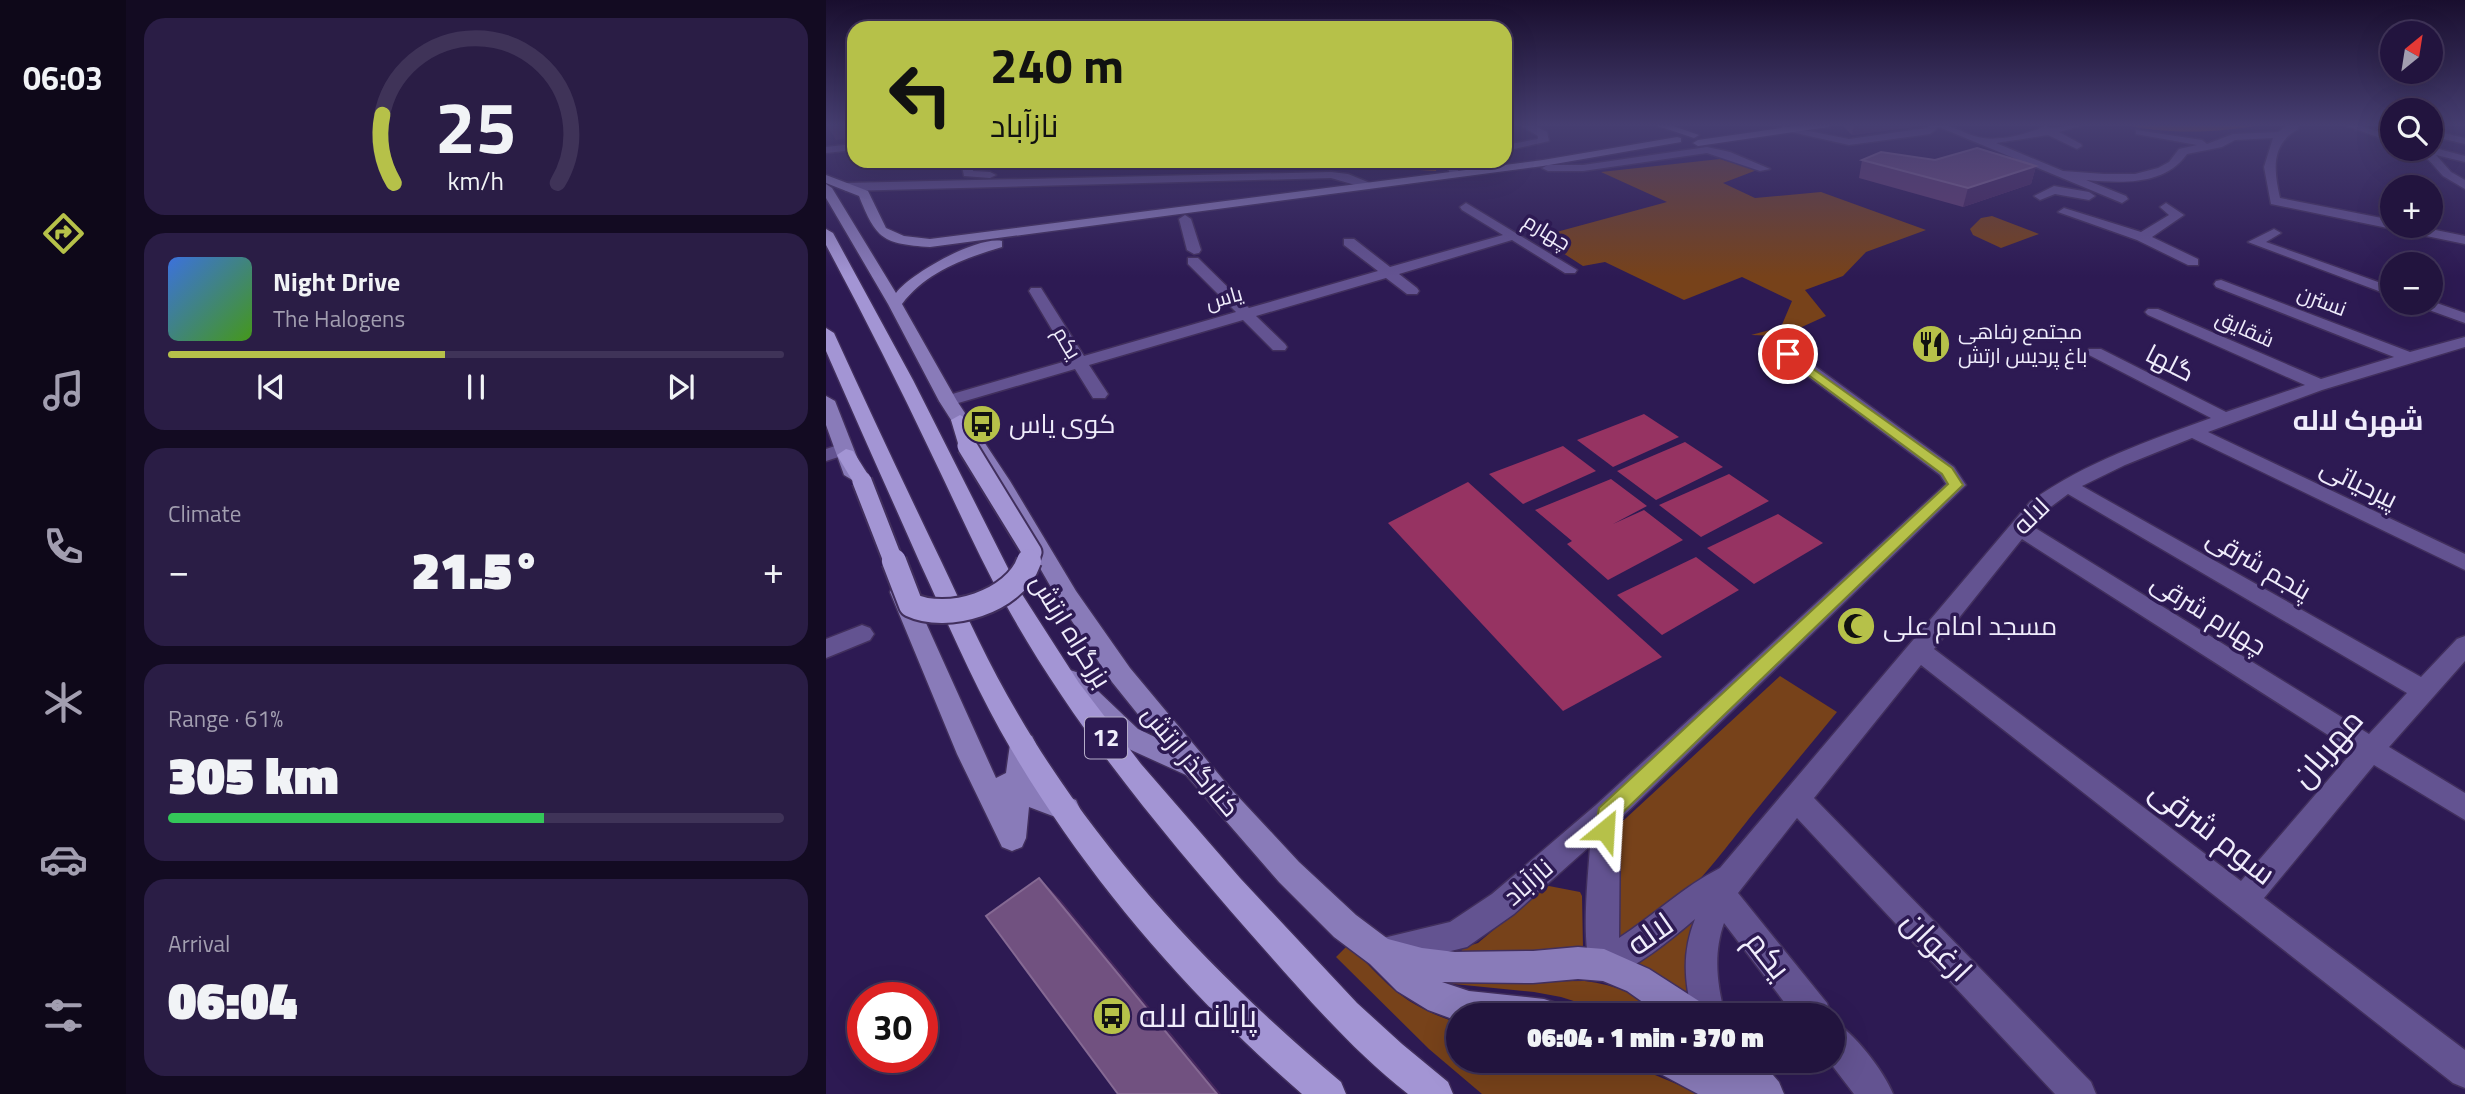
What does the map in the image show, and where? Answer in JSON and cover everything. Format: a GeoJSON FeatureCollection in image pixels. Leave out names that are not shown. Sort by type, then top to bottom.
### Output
{"type":"FeatureCollection","features":[{"type":"Feature","properties":{"kind":"highway","name":"بزرگراه ارتش"},"geometry":{"type":"LineString","coordinates":[[826,233],[870,313],[1016,604],[1131,772],[1185,839],[1322,991],[1414,1077],[1436,1094]]}},
{"type":"Feature","properties":{"kind":"highway"},"geometry":{"type":"LineString","coordinates":[[826,333],[955,619],[1023,744],[1066,808],[1171,944],[1259,1035],[1329,1094]]}},
{"type":"Feature","properties":{"kind":"highway"},"geometry":{"type":"LineString","coordinates":[[839,453],[862,481],[911,605],[919,611],[933,614],[968,608],[1001,593],[1014,583],[1031,562],[1032,552],[967,446],[960,420]]}},
{"type":"Feature","properties":{"kind":"main road"},"geometry":{"type":"LineString","coordinates":[[895,304],[920,279],[969,253],[1008,241],[1418,175]]}},
{"type":"Feature","properties":{"kind":"main road"},"geometry":{"type":"LineString","coordinates":[[826,179],[843,189],[866,196],[879,228],[893,236],[913,241],[940,242],[1185,219],[1484,175]]}},
{"type":"Feature","properties":{"kind":"main road","name":"کنارگذر ارتش"},"geometry":{"type":"LineString","coordinates":[[843,189],[895,304],[948,401],[1092,633],[1149,712],[1289,872],[1345,926],[1380,952],[1422,964],[1455,968],[1533,967],[1578,963],[1604,965],[1638,980],[1672,1003]]}},
{"type":"Feature","properties":{"kind":"main road"},"geometry":{"type":"LineString","coordinates":[[826,401],[839,453],[947,701],[1012,838],[1023,744]]}},
{"type":"Feature","properties":{"kind":"main road"},"geometry":{"type":"LineString","coordinates":[[1059,670],[1129,737],[1195,767]]}},
{"type":"Feature","properties":{"kind":"main road"},"geometry":{"type":"LineString","coordinates":[[981,776],[1066,808]]}},
{"type":"Feature","properties":{"kind":"main road"},"geometry":{"type":"LineString","coordinates":[[1380,952],[1404,977],[1430,994],[1458,1003]]}},
{"type":"Feature","properties":{"kind":"main road"},"geometry":{"type":"LineString","coordinates":[[1693,1073],[1733,1094]]}},
{"type":"Feature","properties":{"kind":"main road"},"geometry":{"type":"LineString","coordinates":[[1747,1073],[1767,1094]]}},
{"type":"Feature","properties":{"kind":"street"},"geometry":{"type":"LineString","coordinates":[[973,175],[999,175]]}},
{"type":"Feature","properties":{"kind":"street"},"geometry":{"type":"LineString","coordinates":[[843,189],[1285,175]]}},
{"type":"Feature","properties":{"kind":"street"},"geometry":{"type":"LineString","coordinates":[[1338,175],[1369,185]]}},
{"type":"Feature","properties":{"kind":"street"},"geometry":{"type":"LineString","coordinates":[[2065,175],[2122,199],[2085,220]]}},
{"type":"Feature","properties":{"kind":"street"},"geometry":{"type":"LineString","coordinates":[[2076,175],[2128,179],[2142,175]]}},
{"type":"Feature","properties":{"kind":"street"},"geometry":{"type":"LineString","coordinates":[[2269,175],[2276,201],[2380,222]]}},
{"type":"Feature","properties":{"kind":"street"},"geometry":{"type":"LineString","coordinates":[[2449,175],[2465,185]]}},
{"type":"Feature","properties":{"kind":"street"},"geometry":{"type":"LineString","coordinates":[[1229,178],[1328,179],[1335,180],[1342,189]]}},
{"type":"Feature","properties":{"kind":"street"},"geometry":{"type":"LineString","coordinates":[[2040,196],[2054,190],[2062,190],[2118,201]]}},
{"type":"Feature","properties":{"kind":"street","name":"چهارم"},"geometry":{"type":"LineString","coordinates":[[1466,207],[1570,271]]}},
{"type":"Feature","properties":{"kind":"street"},"geometry":{"type":"LineString","coordinates":[[2141,237],[2178,215],[2166,207]]}},
{"type":"Feature","properties":{"kind":"street"},"geometry":{"type":"LineString","coordinates":[[2064,212],[2141,237],[2193,262]]}},
{"type":"Feature","properties":{"kind":"street"},"geometry":{"type":"LineString","coordinates":[[1185,219],[1194,256],[1245,314],[1279,347]]}},
{"type":"Feature","properties":{"kind":"street"},"geometry":{"type":"LineString","coordinates":[[2274,233],[2255,242],[2380,288]]}},
{"type":"Feature","properties":{"kind":"street"},"geometry":{"type":"LineString","coordinates":[[2443,233],[2465,234]]}},
{"type":"Feature","properties":{"kind":"street","name":"یاس"},"geometry":{"type":"LineString","coordinates":[[948,401],[1513,236]]}},
{"type":"Feature","properties":{"kind":"street"},"geometry":{"type":"LineString","coordinates":[[2443,236],[2465,240]]}},
{"type":"Feature","properties":{"kind":"street"},"geometry":{"type":"LineString","coordinates":[[1349,242],[1412,291]]}},
{"type":"Feature","properties":{"kind":"street","name":"نسترن"},"geometry":{"type":"LineString","coordinates":[[2221,284],[2408,357]]}},
{"type":"Feature","properties":{"kind":"street","name":"یکم"},"geometry":{"type":"LineString","coordinates":[[1036,291],[1099,394]]}},
{"type":"Feature","properties":{"kind":"street"},"geometry":{"type":"LineString","coordinates":[[2443,310],[2465,318]]}},
{"type":"Feature","properties":{"kind":"street","name":"شقایق"},"geometry":{"type":"LineString","coordinates":[[2153,312],[2320,385]]}},
{"type":"Feature","properties":{"kind":"street","name":"لاله"},"geometry":{"type":"LineString","coordinates":[[1705,1003],[1699,967],[1706,927],[1725,887],[1917,649],[2037,507],[2067,485],[2117,461],[2224,418],[2408,357],[2465,342]]}},
{"type":"Feature","properties":{"kind":"street","name":"گلها"},"geometry":{"type":"LineString","coordinates":[[2095,352],[2224,418]]}},
{"type":"Feature","properties":{"kind":"street","name":"نازآباد"},"geometry":{"type":"LineString","coordinates":[[1380,952],[1436,942],[1471,928],[1606,814],[1955,485],[1947,471],[1788,354]]}},
{"type":"Feature","properties":{"kind":"street","name":"پیرحیاتی"},"geometry":{"type":"LineString","coordinates":[[2192,431],[2465,563]]}},
{"type":"Feature","properties":{"kind":"street","name":"پنجم شرقی"},"geometry":{"type":"LineString","coordinates":[[2067,485],[2424,691]]}},
{"type":"Feature","properties":{"kind":"street","name":"چهارم شرقی"},"geometry":{"type":"LineString","coordinates":[[2018,527],[2465,808]]}},
{"type":"Feature","properties":{"kind":"street"},"geometry":{"type":"LineString","coordinates":[[826,649],[862,634]]}},
{"type":"Feature","properties":{"kind":"street","name":"مهربان"},"geometry":{"type":"LineString","coordinates":[[2244,900],[2371,749],[2465,645]]}},
{"type":"Feature","properties":{"kind":"street","name":"سوم شرقی"},"geometry":{"type":"LineString","coordinates":[[1917,649],[2465,1071]]}},
{"type":"Feature","properties":{"kind":"street","name":"ارغوان"},"geometry":{"type":"LineString","coordinates":[[1796,798],[2079,1094]]}},
{"type":"Feature","properties":{"kind":"street"},"geometry":{"type":"LineString","coordinates":[[1604,965],[1602,902],[1606,814]]}},
{"type":"Feature","properties":{"kind":"street","name":"لاله"},"geometry":{"type":"LineString","coordinates":[[1604,965],[1660,929],[1701,895],[1725,887]]}},
{"type":"Feature","properties":{"kind":"street","name":"یکم"},"geometry":{"type":"LineString","coordinates":[[1725,887],[1807,1003]]}},
{"type":"Feature","properties":{"kind":"street"},"geometry":{"type":"LineString","coordinates":[[1845,1055],[1876,1094]]}},
{"type":"Feature","properties":{"kind":"shaded area"},"geometry":{"type":"Polygon","coordinates":[[[1608,175],[1744,175],[1723,183],[1755,198],[1821,192],[1926,230],[1866,252],[1843,276],[1805,290],[1826,316],[1782,336],[1751,335],[1781,327],[1792,301],[1742,277],[1684,300],[1605,262],[1583,266],[1538,237],[1667,202],[1608,175]]]}},
{"type":"Feature","properties":{"kind":"shaded area"},"geometry":{"type":"Polygon","coordinates":[[[1992,216],[2039,234],[2001,248],[1973,235],[1970,229],[1981,218],[1992,216]]]}},
{"type":"Feature","properties":{"kind":"shaded area"},"geometry":{"type":"Polygon","coordinates":[[[1644,414],[1679,437],[1613,467],[1577,440],[1644,414]]]}},
{"type":"Feature","properties":{"kind":"shaded area"},"geometry":{"type":"Polygon","coordinates":[[[1685,442],[1723,467],[1656,500],[1617,471],[1685,442]]]}},
{"type":"Feature","properties":{"kind":"shaded area"},"geometry":{"type":"Polygon","coordinates":[[[1563,446],[1596,471],[1523,504],[1489,474],[1563,446]]]}},
{"type":"Feature","properties":{"kind":"shaded area"},"geometry":{"type":"Polygon","coordinates":[[[1729,474],[1769,501],[1701,537],[1659,505],[1729,474]]]}},
{"type":"Feature","properties":{"kind":"shaded area"},"geometry":{"type":"Polygon","coordinates":[[[1611,479],[1647,506],[1613,524],[1644,510],[1683,540],[1608,580],[1567,544],[1572,541],[1535,510],[1611,479]]]}},
{"type":"Feature","properties":{"kind":"shaded area"},"geometry":{"type":"Polygon","coordinates":[[[1468,482],[1662,657],[1563,711],[1388,523],[1468,482]]]}},
{"type":"Feature","properties":{"kind":"shaded area"},"geometry":{"type":"Polygon","coordinates":[[[1778,514],[1823,543],[1754,584],[1707,548],[1778,514]]]}},
{"type":"Feature","properties":{"kind":"shaded area"},"geometry":{"type":"Polygon","coordinates":[[[1696,557],[1739,590],[1662,635],[1617,595],[1696,557]]]}},
{"type":"Feature","properties":{"kind":"shaded area"},"geometry":{"type":"Polygon","coordinates":[[[1780,676],[1837,712],[1691,889],[1654,922],[1635,933],[1616,939],[1611,832],[1780,676]]]}},
{"type":"Feature","properties":{"kind":"shaded area"},"geometry":{"type":"Polygon","coordinates":[[[1549,886],[1580,892],[1583,948],[1461,956],[1462,948],[1478,943],[1543,888],[1549,886]]]}},
{"type":"Feature","properties":{"kind":"shaded area"},"geometry":{"type":"Polygon","coordinates":[[[1712,898],[1694,1001],[1626,961],[1712,898]]]}},
{"type":"Feature","properties":{"kind":"shaded area"},"geometry":{"type":"Polygon","coordinates":[[[1349,944],[1397,992],[1423,1009],[1446,1019],[1446,1063],[1429,1049],[1336,957],[1349,944]]]}},
{"type":"Feature","properties":{"kind":"shaded area"},"geometry":{"type":"Polygon","coordinates":[[[1585,981],[1629,992],[1651,1003],[1580,1003],[1534,992],[1434,982],[1585,981]]]}},
{"type":"Feature","properties":{"kind":"shaded area"},"geometry":{"type":"Polygon","coordinates":[[[1457,1073],[1650,1073],[1701,1094],[1482,1094],[1457,1073]]]}},
{"type":"Feature","properties":{"kind":"building"},"geometry":{"type":"Polygon","coordinates":[[[1919,175],[2008,175],[1968,188],[1919,175]]]}},
{"type":"Feature","properties":{"kind":"building","name":"پایانه لاله"},"geometry":{"type":"Polygon","coordinates":[[[1039,878],[1217,1094],[1118,1094],[986,916],[1039,878]]]}},
{"type":"Feature","properties":{"kind":"place","name":"مجتمع رفاهی باغ پردیس ارتش"},"geometry":{"type":"Point","coordinates":[1931,344]}},
{"type":"Feature","properties":{"kind":"place","name":"کوی یاس"},"geometry":{"type":"Point","coordinates":[982,424]}},
{"type":"Feature","properties":{"kind":"place","name":"مسجد امام علی"},"geometry":{"type":"Point","coordinates":[1856,626]}},
{"type":"Feature","properties":{"kind":"place","name":"پایانه لاله"},"geometry":{"type":"Point","coordinates":[1112,1016]}},
{"type":"Feature","properties":{"kind":"district","name":"شهرک لاله"},"geometry":{"type":"Point","coordinates":[2358,420]}},
{"type":"Feature","properties":{"kind":"route"},"geometry":{"type":"LineString","coordinates":[[1605,830],[1606,814],[1955,485],[1947,471],[1788,354]]}}]}
